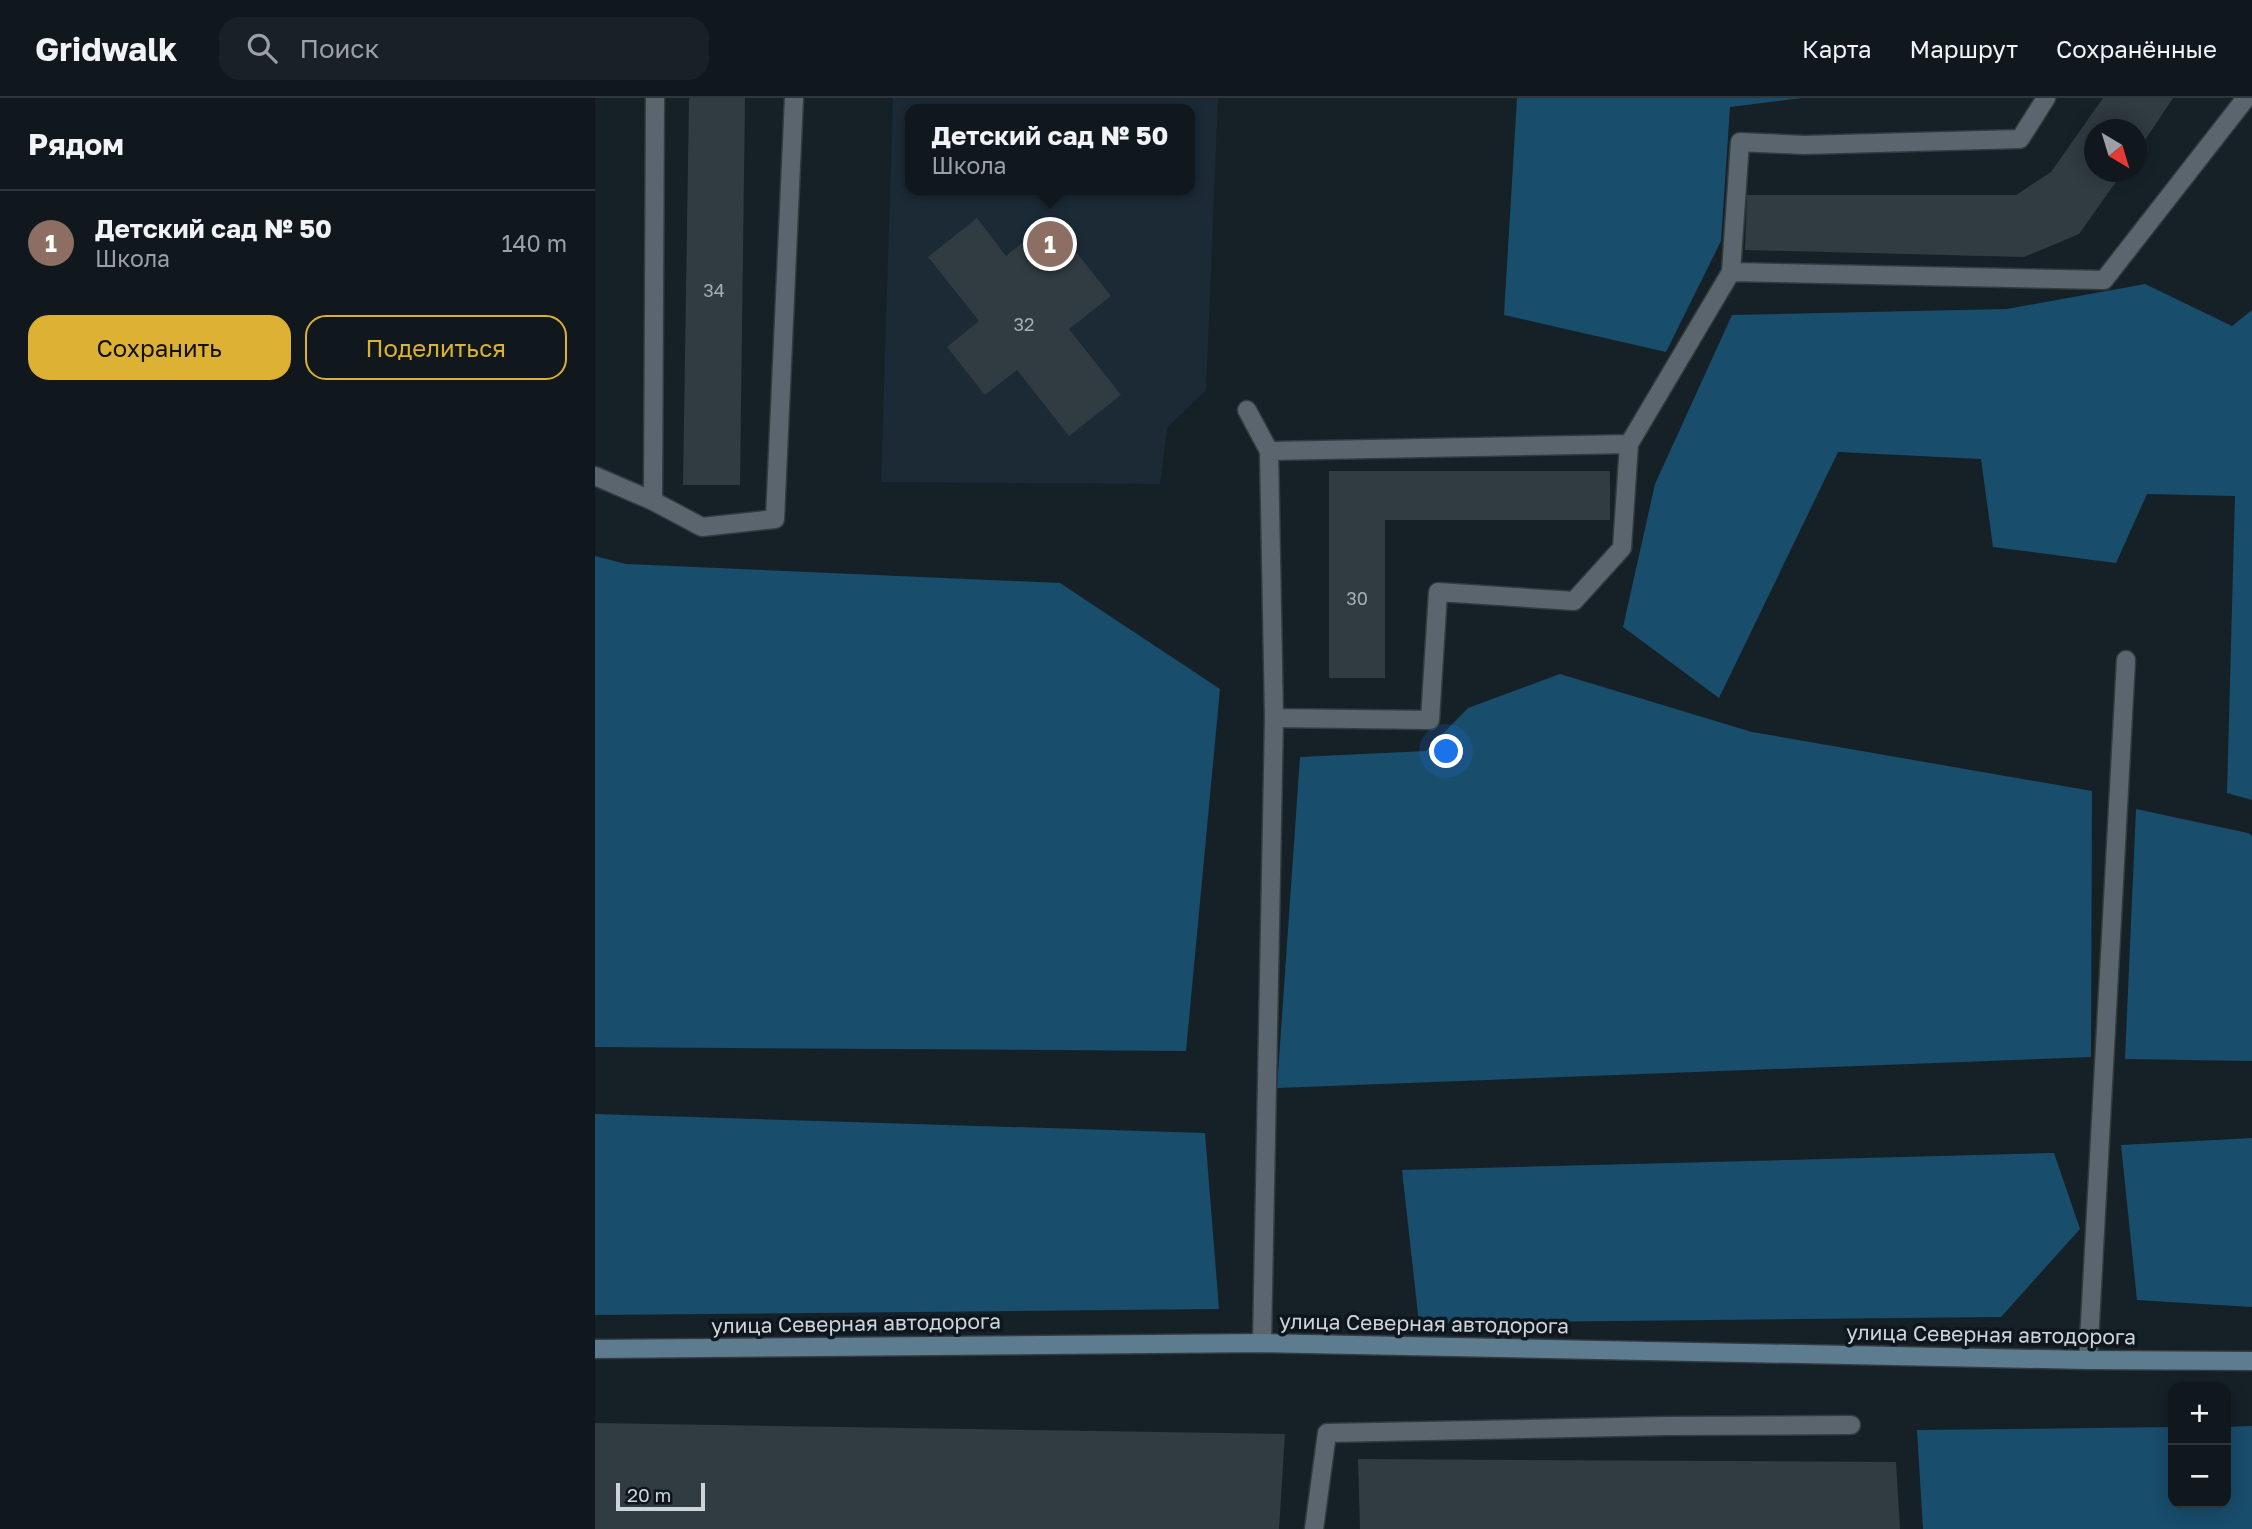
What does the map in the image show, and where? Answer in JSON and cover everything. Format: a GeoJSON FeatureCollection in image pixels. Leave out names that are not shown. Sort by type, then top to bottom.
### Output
{"type":"FeatureCollection","features":[{"type":"Feature","properties":{"kind":"main road","name":"улица Северная автодорога"},"geometry":{"type":"LineString","coordinates":[[595,1349],[1262,1343],[2252,1361]]}},
{"type":"Feature","properties":{"kind":"street"},"geometry":{"type":"LineString","coordinates":[[653,501],[655,98]]}},
{"type":"Feature","properties":{"kind":"street"},"geometry":{"type":"LineString","coordinates":[[595,476],[653,501],[702,527],[775,519],[794,98]]}},
{"type":"Feature","properties":{"kind":"street"},"geometry":{"type":"LineString","coordinates":[[1273,718],[1430,720],[1438,592],[1574,600],[1622,548],[1629,444],[1731,272],[1739,142],[1804,145],[2020,139],[2046,98]]}},
{"type":"Feature","properties":{"kind":"street"},"geometry":{"type":"LineString","coordinates":[[1731,272],[2104,280],[2246,98]]}},
{"type":"Feature","properties":{"kind":"street"},"geometry":{"type":"LineString","coordinates":[[1247,410],[1269,451],[1273,718],[1262,1343]]}},
{"type":"Feature","properties":{"kind":"street"},"geometry":{"type":"LineString","coordinates":[[1269,451],[1629,444]]}},
{"type":"Feature","properties":{"kind":"street"},"geometry":{"type":"LineString","coordinates":[[595,490],[653,501]]}},
{"type":"Feature","properties":{"kind":"street"},"geometry":{"type":"LineString","coordinates":[[2088,1360],[2126,660]]}},
{"type":"Feature","properties":{"kind":"street"},"geometry":{"type":"LineString","coordinates":[[1314,1529],[1327,1433],[1851,1425]]}},
{"type":"Feature","properties":{"kind":"shaded area"},"geometry":{"type":"Polygon","coordinates":[[[893,98],[1218,98],[1206,390],[1167,428],[1160,484],[881,482],[893,98]]]}},
{"type":"Feature","properties":{"kind":"shaded area"},"geometry":{"type":"Polygon","coordinates":[[[1517,98],[1802,98],[1730,107],[1721,241],[1666,352],[1504,315],[1517,98]]]}},
{"type":"Feature","properties":{"kind":"shaded area"},"geometry":{"type":"Polygon","coordinates":[[[2145,284],[2232,326],[2252,310],[2252,800],[2227,793],[2235,496],[2147,494],[2116,563],[1993,547],[1981,459],[1838,452],[1719,698],[1623,627],[1655,484],[1732,315],[2007,309],[2145,284]]]}},
{"type":"Feature","properties":{"kind":"shaded area"},"geometry":{"type":"Polygon","coordinates":[[[595,556],[626,564],[1060,583],[1220,689],[1186,1051],[595,1047],[595,556]]]}},
{"type":"Feature","properties":{"kind":"shaded area"},"geometry":{"type":"Polygon","coordinates":[[[1560,674],[1752,732],[2092,791],[2091,1057],[1277,1088],[1300,757],[1426,751],[1468,708],[1560,674]]]}},
{"type":"Feature","properties":{"kind":"shaded area"},"geometry":{"type":"Polygon","coordinates":[[[2136,809],[2252,836],[2252,1061],[2125,1059],[2136,809]]]}},
{"type":"Feature","properties":{"kind":"shaded area"},"geometry":{"type":"Polygon","coordinates":[[[595,1114],[1205,1133],[1219,1309],[595,1315],[595,1114]]]}},
{"type":"Feature","properties":{"kind":"shaded area"},"geometry":{"type":"Polygon","coordinates":[[[2252,1138],[2252,1307],[2137,1300],[2121,1145],[2252,1138]]]}},
{"type":"Feature","properties":{"kind":"shaded area"},"geometry":{"type":"Polygon","coordinates":[[[2054,1153],[2080,1229],[2001,1317],[1419,1323],[1402,1170],[2054,1153]]]}},
{"type":"Feature","properties":{"kind":"shaded area"},"geometry":{"type":"Polygon","coordinates":[[[2252,1426],[2252,1529],[1923,1529],[1917,1430],[2168,1427],[2168,1508],[2231,1508],[2231,1427],[2252,1426]]]}},
{"type":"Feature","properties":{"kind":"building"},"geometry":{"type":"Polygon","coordinates":[[[689,98],[745,98],[740,485],[683,485],[689,98]]]}},
{"type":"Feature","properties":{"kind":"building"},"geometry":{"type":"Polygon","coordinates":[[[2103,98],[2173,98],[2147,137],[2147,119],[2088,119],[2103,98]]]}},
{"type":"Feature","properties":{"kind":"building"},"geometry":{"type":"Polygon","coordinates":[[[2084,125],[2084,182],[2116,182],[2079,234],[2024,257],[1745,250],[1747,195],[2016,195],[2051,172],[2084,125]]]}},
{"type":"Feature","properties":{"kind":"building"},"geometry":{"type":"Polygon","coordinates":[[[977,218],[1006,256],[1022,243],[1044,271],[1073,248],[1111,296],[1069,329],[1121,395],[1069,436],[1017,370],[985,395],[947,347],[979,321],[928,257],[977,218]]]}},
{"type":"Feature","properties":{"kind":"building"},"geometry":{"type":"Polygon","coordinates":[[[1329,471],[1610,471],[1610,520],[1385,520],[1385,678],[1329,678],[1329,471]]]}},
{"type":"Feature","properties":{"kind":"building"},"geometry":{"type":"Polygon","coordinates":[[[595,1423],[1285,1434],[1279,1529],[595,1529],[595,1423]]]}},
{"type":"Feature","properties":{"kind":"building"},"geometry":{"type":"Polygon","coordinates":[[[1358,1459],[1896,1462],[1900,1529],[1360,1529],[1358,1459]]]}},
{"type":"Feature","properties":{"kind":"place","name":"Детский сад № 50"},"geometry":{"type":"Point","coordinates":[1050,244]}}]}
